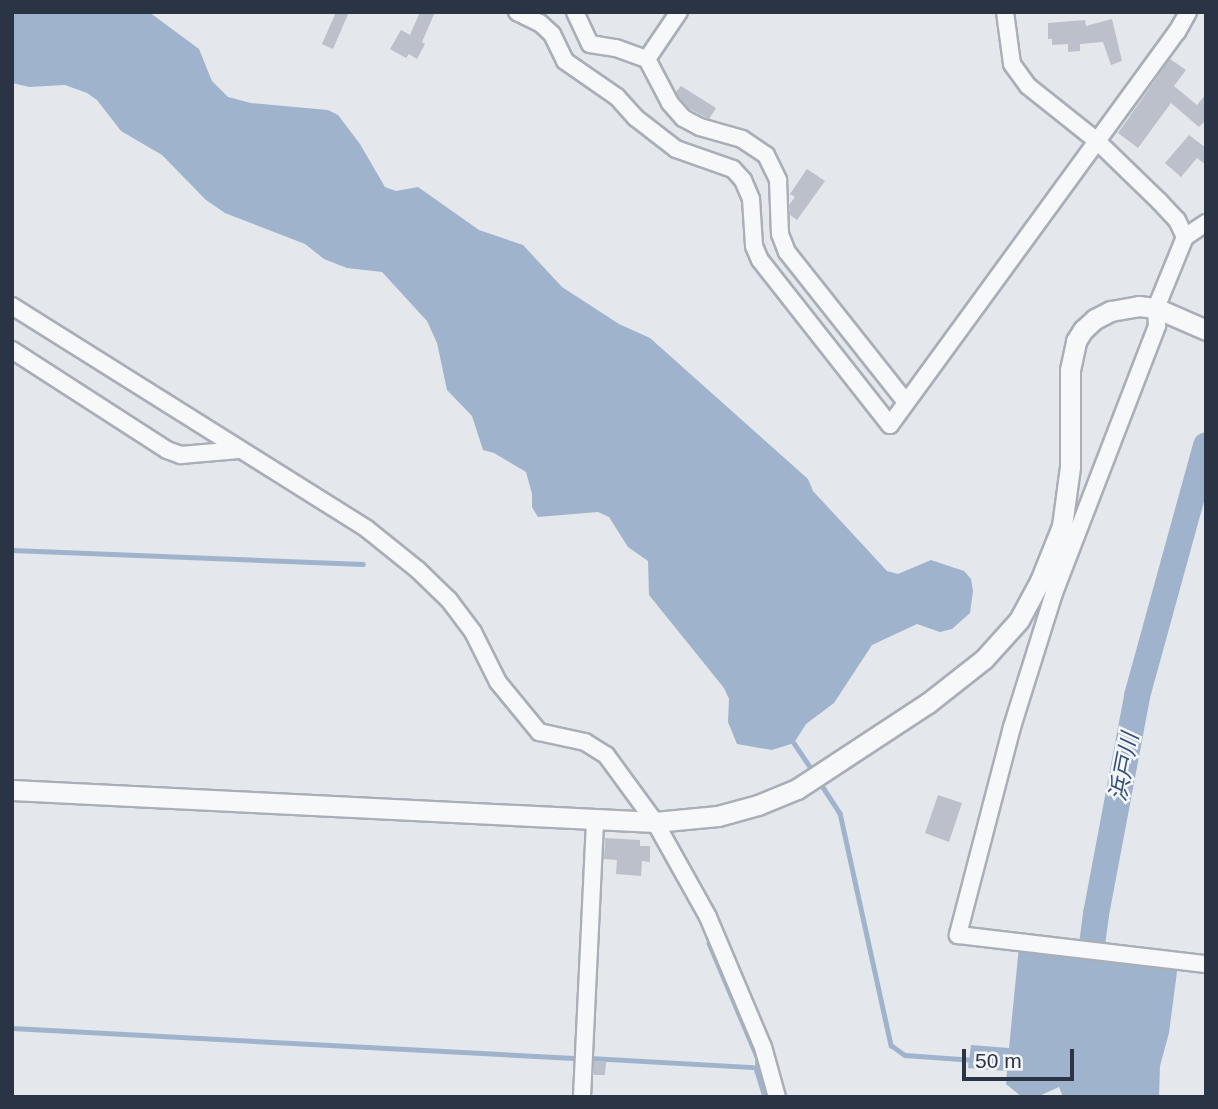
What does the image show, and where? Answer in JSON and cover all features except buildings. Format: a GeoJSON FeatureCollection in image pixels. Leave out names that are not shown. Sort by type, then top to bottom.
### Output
{"type":"FeatureCollection","features":[{"type":"Feature","properties":{"kind":"street"},"geometry":{"type":"LineString","coordinates":[[517,12],[540,23],[552,34],[565,61],[621,101],[636,118],[676,149],[733,169],[743,180],[751,199],[754,246],[760,260],[890,425],[1177,32],[1188,12]]}},
{"type":"Feature","properties":{"kind":"street"},"geometry":{"type":"LineString","coordinates":[[575,12],[590,44],[616,48],[647,59],[670,103],[683,118],[700,127],[742,139],[766,155],[778,180],[780,234],[787,252],[906,402]]}},
{"type":"Feature","properties":{"kind":"street"},"geometry":{"type":"LineString","coordinates":[[647,59],[680,12]]}},
{"type":"Feature","properties":{"kind":"street"},"geometry":{"type":"LineString","coordinates":[[1005,12],[1012,64],[1028,86],[1096,140],[1168,210],[1195,230],[1156,308],[1157,326],[1054,593],[1012,727],[958,934],[1206,964]]}},
{"type":"Feature","properties":{"kind":"street"},"geometry":{"type":"LineString","coordinates":[[12,306],[367,529],[418,569],[449,600],[473,632],[498,682],[518,710],[540,732],[585,741],[606,755],[655,822],[726,955],[763,1047],[776,1097]]}},
{"type":"Feature","properties":{"kind":"street"},"geometry":{"type":"LineString","coordinates":[[12,790],[655,822],[737,812],[797,789],[959,680],[996,648],[1019,620],[1047,565],[1065,512],[1070,467],[1070,370],[1076,341],[1095,319],[1125,307],[1156,308],[1206,330]]}},
{"type":"Feature","properties":{"kind":"street"},"geometry":{"type":"LineString","coordinates":[[12,350],[167,450],[181,455],[239,450]]}},
{"type":"Feature","properties":{"kind":"street"},"geometry":{"type":"LineString","coordinates":[[582,1097],[595,820]]}},
{"type":"Feature","properties":{"kind":"water"},"geometry":{"type":"Polygon","coordinates":[[[12,12],[149,12],[199,49],[212,81],[228,97],[251,103],[328,110],[338,115],[360,144],[385,187],[396,191],[418,187],[479,230],[523,245],[562,287],[619,324],[650,338],[808,479],[813,491],[887,571],[898,574],[931,560],[964,571],[971,579],[973,591],[970,613],[952,629],[940,632],[917,624],[872,645],[834,703],[806,724],[794,743],[772,750],[737,744],[728,722],[729,699],[724,688],[649,595],[648,561],[628,547],[609,517],[598,512],[538,517],[532,507],[532,494],[526,472],[494,453],[483,450],[472,416],[447,390],[437,343],[427,321],[382,272],[347,268],[324,259],[305,244],[225,213],[206,200],[162,155],[121,131],[97,100],[87,93],[65,85],[29,87],[12,83],[12,12]]]}},
{"type":"Feature","properties":{"kind":"water"},"geometry":{"type":"Polygon","coordinates":[[[1019,946],[1178,964],[1169,1033],[1160,1066],[1159,1097],[1063,1097],[1059,1087],[1037,1097],[1022,1097],[1006,1084],[1007,1071],[968,1068],[971,1045],[1009,1048],[1019,946]]]}},
{"type":"Feature","properties":{"kind":"waterway","name":"浜戸川"},"geometry":{"type":"LineString","coordinates":[[1088,976],[1096,914],[1137,696],[1206,445]]}},
{"type":"Feature","properties":{"kind":"waterway"},"geometry":{"type":"LineString","coordinates":[[12,550],[363,564]]}},
{"type":"Feature","properties":{"kind":"waterway"},"geometry":{"type":"LineString","coordinates":[[794,743],[813,771]]}},
{"type":"Feature","properties":{"kind":"waterway"},"geometry":{"type":"LineString","coordinates":[[819,781],[840,813],[891,1045],[905,1055],[974,1060]]}},
{"type":"Feature","properties":{"kind":"waterway"},"geometry":{"type":"LineString","coordinates":[[709,943],[758,1059],[757,1071],[765,1097]]}},
{"type":"Feature","properties":{"kind":"waterway"},"geometry":{"type":"LineString","coordinates":[[12,1028],[573,1058]]}},
{"type":"Feature","properties":{"kind":"waterway"},"geometry":{"type":"LineString","coordinates":[[590,1058],[753,1067]]}}]}
